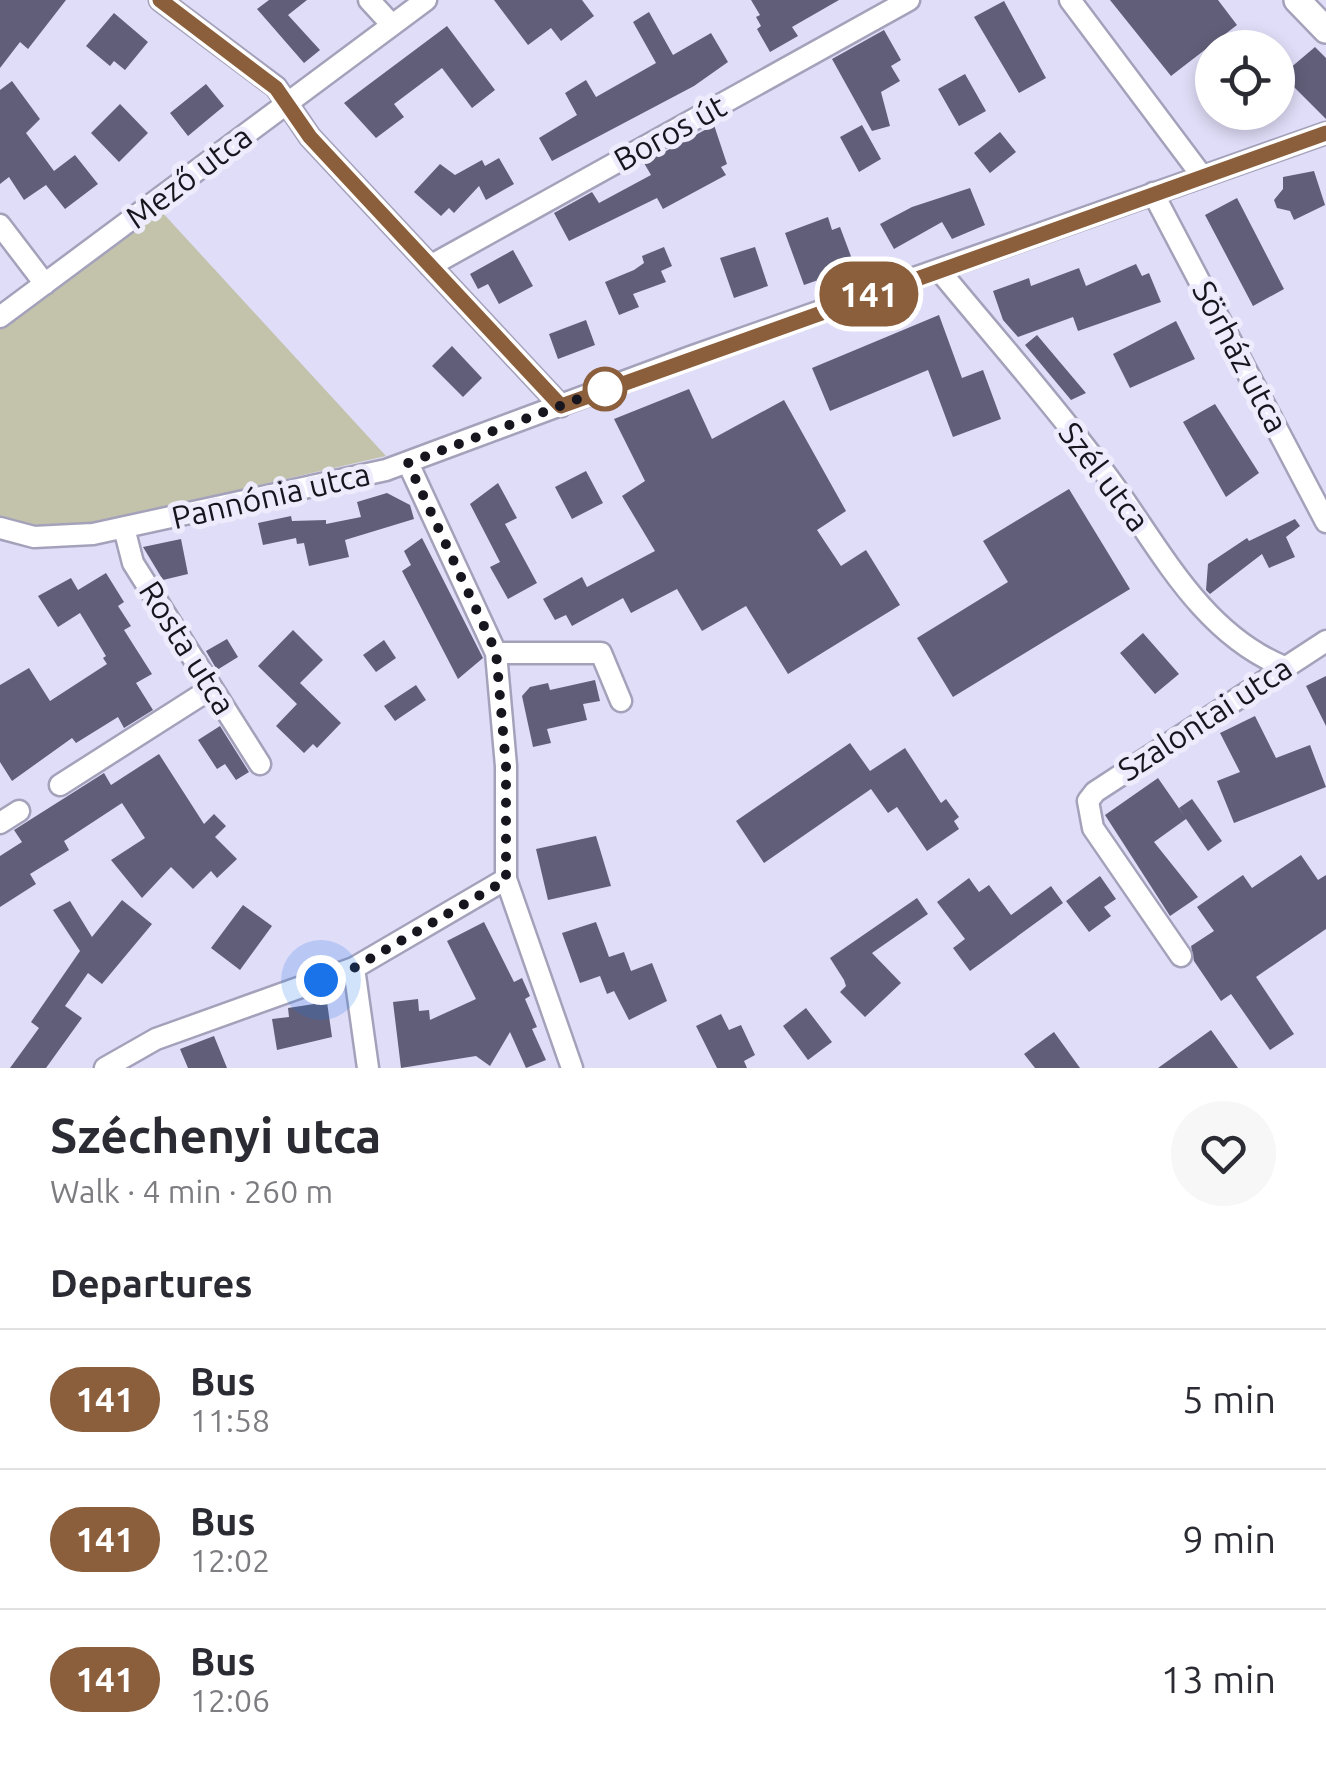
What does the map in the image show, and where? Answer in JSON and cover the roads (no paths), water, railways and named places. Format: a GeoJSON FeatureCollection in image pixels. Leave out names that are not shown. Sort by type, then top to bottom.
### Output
{"type":"FeatureCollection","features":[{"type":"Feature","properties":{"kind":"street"},"geometry":{"type":"LineString","coordinates":[[160,0],[264,77],[310,137],[561,406]]}},
{"type":"Feature","properties":{"kind":"street"},"geometry":{"type":"LineString","coordinates":[[369,0],[392,25]]}},
{"type":"Feature","properties":{"kind":"street","name":"Mező utca"},"geometry":{"type":"LineString","coordinates":[[0,317],[426,0]]}},
{"type":"Feature","properties":{"kind":"street","name":"Boros út"},"geometry":{"type":"LineString","coordinates":[[430,266],[910,0]]}},
{"type":"Feature","properties":{"kind":"street"},"geometry":{"type":"LineString","coordinates":[[1070,0],[1202,176]]}},
{"type":"Feature","properties":{"kind":"street"},"geometry":{"type":"LineString","coordinates":[[1297,0],[1326,30]]}},
{"type":"Feature","properties":{"kind":"street","name":"Pannónia utca"},"geometry":{"type":"LineString","coordinates":[[0,528],[34,538],[60,538],[124,528],[408,463],[1326,133]]}},
{"type":"Feature","properties":{"kind":"street","name":"Sörház utca"},"geometry":{"type":"LineString","coordinates":[[1153,193],[1326,522]]}},
{"type":"Feature","properties":{"kind":"street"},"geometry":{"type":"LineString","coordinates":[[0,225],[45,284]]}},
{"type":"Feature","properties":{"kind":"street","name":"Szél utca"},"geometry":{"type":"LineString","coordinates":[[940,270],[1104,471],[1186,593],[1247,648],[1282,666]]}},
{"type":"Feature","properties":{"kind":"street"},"geometry":{"type":"LineString","coordinates":[[408,463],[496,652],[506,766],[506,880],[572,1068]]}},
{"type":"Feature","properties":{"kind":"street","name":"Rosta utca"},"geometry":{"type":"LineString","coordinates":[[124,528],[133,563],[260,764]]}},
{"type":"Feature","properties":{"kind":"street","name":"Szalontai utca"},"geometry":{"type":"LineString","coordinates":[[1181,956],[1093,828],[1088,801],[1095,792],[1282,666],[1326,641]]}},
{"type":"Feature","properties":{"kind":"street"},"geometry":{"type":"LineString","coordinates":[[496,652],[601,653],[621,701]]}},
{"type":"Feature","properties":{"kind":"street"},"geometry":{"type":"LineString","coordinates":[[60,785],[212,688]]}},
{"type":"Feature","properties":{"kind":"street"},"geometry":{"type":"LineString","coordinates":[[0,823],[19,811]]}},
{"type":"Feature","properties":{"kind":"street"},"geometry":{"type":"LineString","coordinates":[[106,1068],[156,1040],[354,968],[506,880]]}},
{"type":"Feature","properties":{"kind":"street"},"geometry":{"type":"LineString","coordinates":[[354,968],[368,1068]]}}]}
